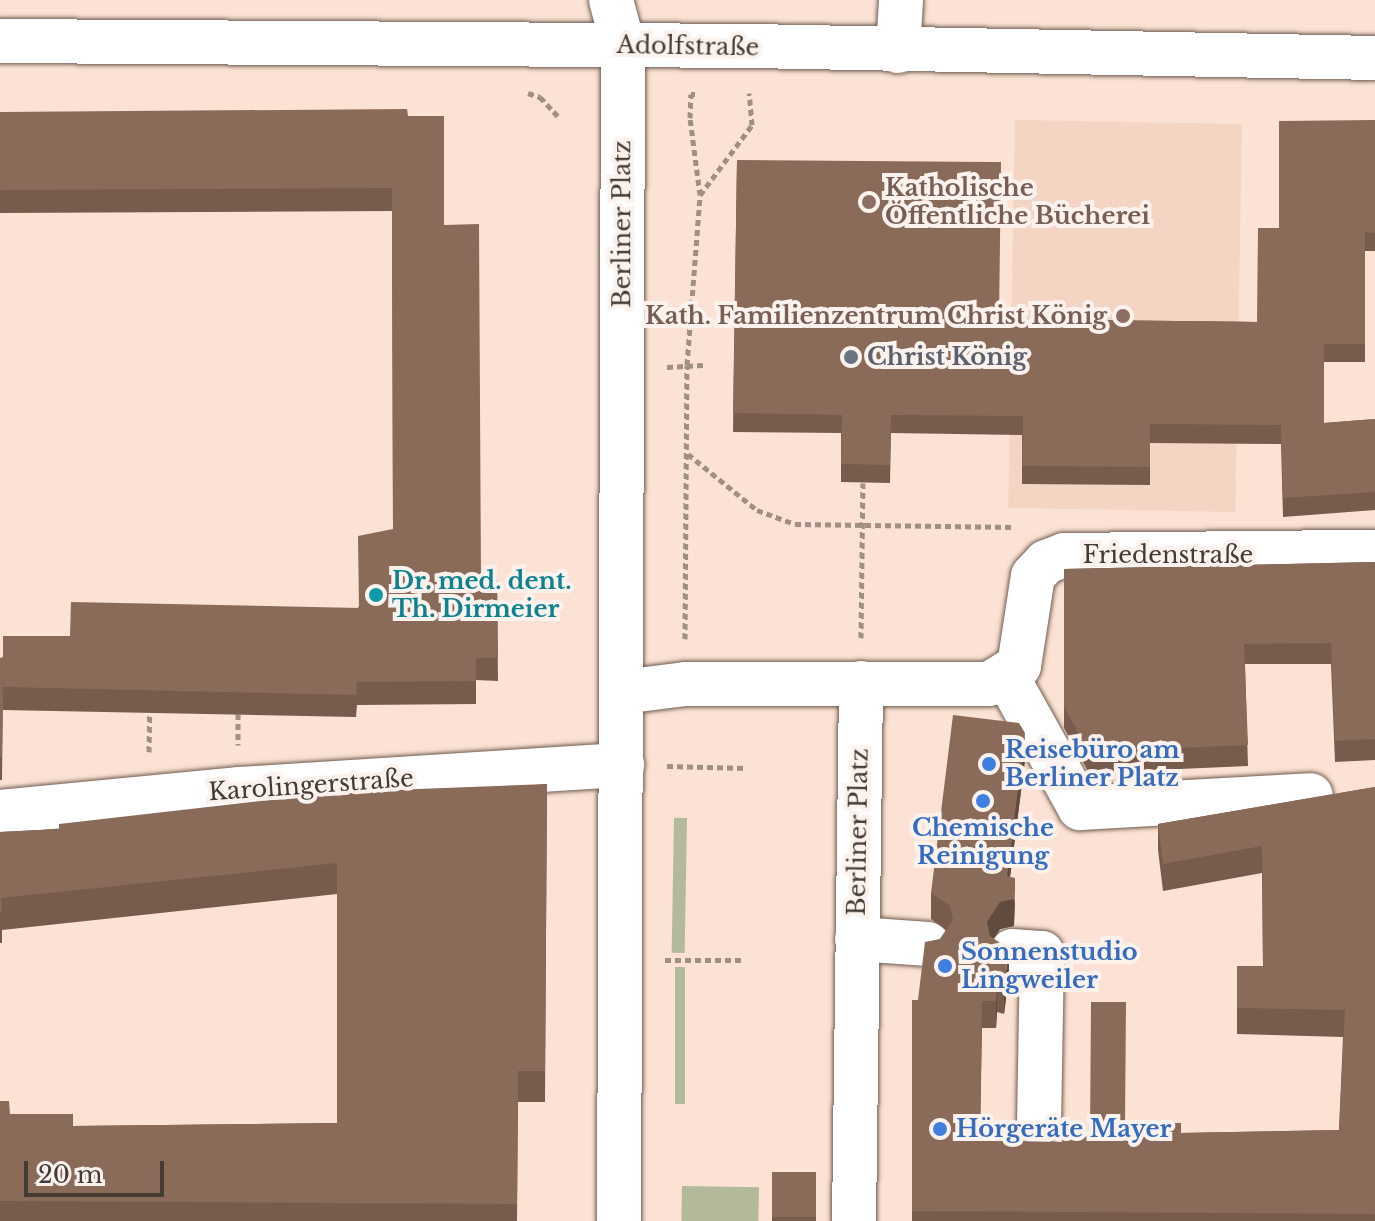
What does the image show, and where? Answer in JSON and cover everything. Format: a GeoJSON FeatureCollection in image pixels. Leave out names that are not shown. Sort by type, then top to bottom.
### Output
{"type":"FeatureCollection","features":[{"type":"Feature","properties":{"kind":"street"},"geometry":{"type":"LineString","coordinates":[[611,0],[623,45]]}},
{"type":"Feature","properties":{"kind":"street"},"geometry":{"type":"LineString","coordinates":[[623,45],[643,0]]}},
{"type":"Feature","properties":{"kind":"street"},"geometry":{"type":"LineString","coordinates":[[898,51],[901,0]]}},
{"type":"Feature","properties":{"kind":"street","name":"Adolfstraße"},"geometry":{"type":"LineString","coordinates":[[0,41],[623,45],[1375,58]]}},
{"type":"Feature","properties":{"kind":"street","name":"Berliner Platz"},"geometry":{"type":"LineString","coordinates":[[619,1221],[623,45]]}},
{"type":"Feature","properties":{"kind":"street","name":"Friedenstraße"},"geometry":{"type":"LineString","coordinates":[[1046,562],[1064,555],[1375,552]]}},
{"type":"Feature","properties":{"kind":"street"},"geometry":{"type":"LineString","coordinates":[[622,692],[685,684],[989,684],[1007,677],[1019,666],[1026,594],[1033,576],[1046,562]]}},
{"type":"Feature","properties":{"kind":"street"},"geometry":{"type":"LineString","coordinates":[[1007,677],[1080,808],[1311,795]]}},
{"type":"Feature","properties":{"kind":"street","name":"Berliner Platz"},"geometry":{"type":"LineString","coordinates":[[854,1221],[861,683]]}},
{"type":"Feature","properties":{"kind":"street","name":"Karolingerstraße"},"geometry":{"type":"LineString","coordinates":[[0,812],[239,789],[622,765]]}},
{"type":"Feature","properties":{"kind":"street"},"geometry":{"type":"LineString","coordinates":[[857,939],[928,944]]}},
{"type":"Feature","properties":{"kind":"street"},"geometry":{"type":"LineString","coordinates":[[1012,951],[1042,953],[1039,1123]]}},
{"type":"Feature","properties":{"kind":"path"},"geometry":{"type":"LineString","coordinates":[[515,90],[540,97],[558,116]]}},
{"type":"Feature","properties":{"kind":"path"},"geometry":{"type":"LineString","coordinates":[[700,195],[752,125],[751,93],[736,93]]}},
{"type":"Feature","properties":{"kind":"path"},"geometry":{"type":"LineString","coordinates":[[685,684],[687,454],[700,195],[691,94],[706,94]]}},
{"type":"Feature","properties":{"kind":"path"},"geometry":{"type":"LineString","coordinates":[[687,454],[757,510],[795,524],[1042,528],[1046,562]]}},
{"type":"Feature","properties":{"kind":"path"},"geometry":{"type":"LineString","coordinates":[[861,683],[863,483]]}},
{"type":"Feature","properties":{"kind":"path"},"geometry":{"type":"LineString","coordinates":[[622,765],[746,768]]}},
{"type":"Feature","properties":{"kind":"path"},"geometry":{"type":"LineString","coordinates":[[622,960],[744,960]]}},
{"type":"Feature","properties":{"kind":"shaded area","name":"Kath. Familienzentrum Christ König"},"geometry":{"type":"Polygon","coordinates":[[[1015,120],[1242,124],[1235,512],[1008,508],[1015,120]]]}},
{"type":"Feature","properties":{"kind":"green space"},"geometry":{"type":"Polygon","coordinates":[[[674,818],[687,818],[685,953],[672,953],[674,818]]]}},
{"type":"Feature","properties":{"kind":"green space"},"geometry":{"type":"Polygon","coordinates":[[[675,967],[685,967],[685,1104],[675,1104],[675,967]]]}},
{"type":"Feature","properties":{"kind":"green space"},"geometry":{"type":"Polygon","coordinates":[[[682,1186],[759,1187],[758,1221],[681,1221],[682,1186]]]}},
{"type":"Feature","properties":{"kind":"building"},"geometry":{"type":"Polygon","coordinates":[[[407,109],[408,116],[444,116],[444,225],[479,224],[481,580],[497,580],[498,658],[476,658],[476,681],[357,682],[356,695],[3,687],[3,668],[0,757],[0,658],[3,658],[3,636],[70,636],[71,602],[359,608],[358,536],[393,529],[392,188],[0,190],[0,112],[407,109]]]}},
{"type":"Feature","properties":{"kind":"building"},"geometry":{"type":"Polygon","coordinates":[[[1375,120],[1375,233],[1365,232],[1365,344],[1324,344],[1324,423],[1375,419],[1375,492],[1283,498],[1281,425],[1150,424],[1150,467],[1022,466],[1023,416],[891,415],[890,465],[841,464],[842,415],[733,413],[737,160],[1001,162],[999,319],[1257,322],[1258,228],[1279,228],[1279,121],[1375,120]]]}},
{"type":"Feature","properties":{"kind":"building"},"geometry":{"type":"Polygon","coordinates":[[[1375,562],[1375,739],[1335,741],[1331,643],[1244,644],[1248,745],[1089,752],[1064,707],[1064,569],[1375,562]]]}},
{"type":"Feature","properties":{"kind":"building"},"geometry":{"type":"Polygon","coordinates":[[[953,715],[1019,723],[1025,733],[1007,876],[1015,878],[1014,899],[1000,902],[987,922],[990,936],[1009,949],[1004,987],[997,985],[996,1001],[982,1001],[980,1141],[1062,1142],[1062,1136],[1090,1136],[1091,1002],[1126,1002],[1125,1123],[1181,1123],[1181,1133],[1339,1130],[1345,1010],[1237,1008],[1237,966],[1263,966],[1262,846],[1163,864],[1158,824],[1375,787],[1375,1214],[912,1211],[912,1000],[918,1000],[925,942],[940,939],[953,920],[950,906],[931,893],[953,715]]]}},
{"type":"Feature","properties":{"kind":"building"},"geometry":{"type":"Polygon","coordinates":[[[547,784],[545,1071],[518,1071],[517,1204],[0,1201],[0,1101],[9,1101],[10,1114],[73,1114],[73,1126],[337,1123],[337,863],[1,898],[0,912],[0,832],[59,829],[59,824],[339,792],[547,784]]]}},
{"type":"Feature","properties":{"kind":"building"},"geometry":{"type":"Polygon","coordinates":[[[772,1172],[816,1172],[816,1217],[772,1217],[772,1172]]]}},
{"type":"Feature","properties":{"kind":"place","name":"Katholische Öffentliche Bücherei"},"geometry":{"type":"Point","coordinates":[869,202]}},
{"type":"Feature","properties":{"kind":"place","name":"Kath. Familienzentrum Christ König"},"geometry":{"type":"Point","coordinates":[1123,316]}},
{"type":"Feature","properties":{"kind":"place","name":"Christ König"},"geometry":{"type":"Point","coordinates":[851,357]}},
{"type":"Feature","properties":{"kind":"place","name":"Dr. med. dent. Th. Dirmeier"},"geometry":{"type":"Point","coordinates":[376,595]}},
{"type":"Feature","properties":{"kind":"place","name":"Reisebüro am Berliner Platz"},"geometry":{"type":"Point","coordinates":[989,764]}},
{"type":"Feature","properties":{"kind":"place","name":"Chemische Reinigung"},"geometry":{"type":"Point","coordinates":[983,801]}},
{"type":"Feature","properties":{"kind":"place","name":"Sonnenstudio Lingweiler"},"geometry":{"type":"Point","coordinates":[945,966]}},
{"type":"Feature","properties":{"kind":"place","name":"Hörgeräte Mayer"},"geometry":{"type":"Point","coordinates":[940,1129]}}]}
